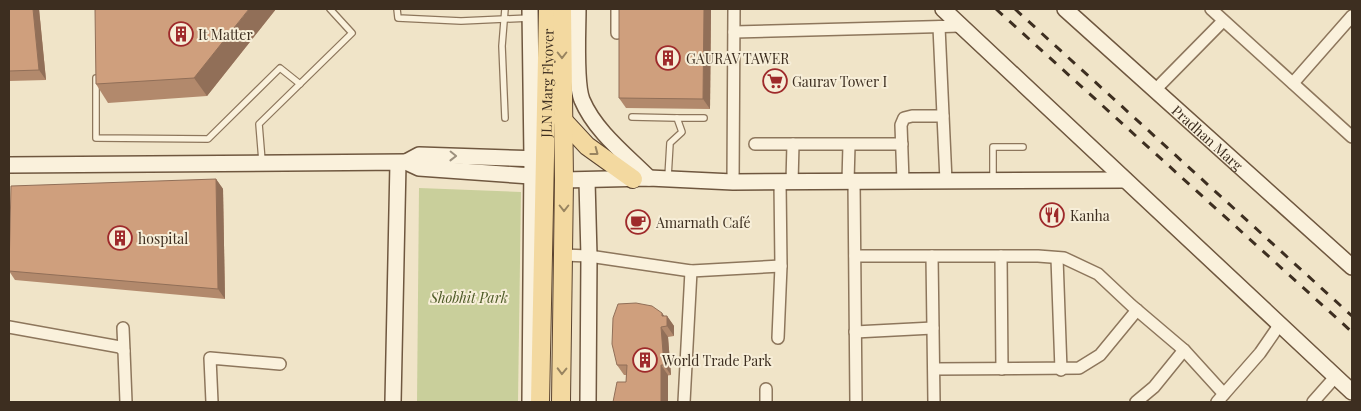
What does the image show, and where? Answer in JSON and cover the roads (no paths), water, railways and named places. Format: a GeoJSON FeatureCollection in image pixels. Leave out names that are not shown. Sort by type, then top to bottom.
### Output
{"type":"FeatureCollection","features":[{"type":"Feature","properties":{"kind":"main road","name":"JLN Marg Flyover"},"geometry":{"type":"LineString","coordinates":[[540,402],[538,177],[539,158],[546,140],[548,9]]}},
{"type":"Feature","properties":{"kind":"main road","name":"JLN Marg Flyover"},"geometry":{"type":"LineString","coordinates":[[561,402],[564,180],[561,111],[562,9]]}},
{"type":"Feature","properties":{"kind":"main road"},"geometry":{"type":"LineString","coordinates":[[561,111],[587,146],[641,179]]}},
{"type":"Feature","properties":{"kind":"street"},"geometry":{"type":"LineString","coordinates":[[578,9],[577,45],[581,98],[595,123],[641,179]]}},
{"type":"Feature","properties":{"kind":"street"},"geometry":{"type":"LineString","coordinates":[[617,9],[617,33]]}},
{"type":"Feature","properties":{"kind":"street"},"geometry":{"type":"LineString","coordinates":[[733,182],[734,9]]}},
{"type":"Feature","properties":{"kind":"street"},"geometry":{"type":"LineString","coordinates":[[943,9],[1352,392]]}},
{"type":"Feature","properties":{"kind":"street","name":"Pradhan Marg"},"geometry":{"type":"LineString","coordinates":[[1066,9],[1352,266]]}},
{"type":"Feature","properties":{"kind":"street"},"geometry":{"type":"LineString","coordinates":[[1210,9],[1351,134]]}},
{"type":"Feature","properties":{"kind":"street"},"geometry":{"type":"LineString","coordinates":[[402,162],[419,155],[539,158],[530,13]]}},
{"type":"Feature","properties":{"kind":"street"},"geometry":{"type":"LineString","coordinates":[[1293,83],[1352,16]]}},
{"type":"Feature","properties":{"kind":"street"},"geometry":{"type":"LineString","coordinates":[[1156,90],[1223,21]]}},
{"type":"Feature","properties":{"kind":"street"},"geometry":{"type":"LineString","coordinates":[[734,32],[961,26]]}},
{"type":"Feature","properties":{"kind":"street"},"geometry":{"type":"LineString","coordinates":[[939,27],[946,181]]}},
{"type":"Feature","properties":{"kind":"street"},"geometry":{"type":"LineString","coordinates":[[903,181],[901,125],[904,118],[912,116],[943,116]]}},
{"type":"Feature","properties":{"kind":"street"},"geometry":{"type":"LineString","coordinates":[[755,144],[902,144]]}},
{"type":"Feature","properties":{"kind":"street"},"geometry":{"type":"LineString","coordinates":[[778,338],[786,182],[793,144]]}},
{"type":"Feature","properties":{"kind":"street"},"geometry":{"type":"LineString","coordinates":[[848,144],[855,256],[856,402]]}},
{"type":"Feature","properties":{"kind":"street"},"geometry":{"type":"LineString","coordinates":[[393,402],[402,162]]}},
{"type":"Feature","properties":{"kind":"street"},"geometry":{"type":"LineString","coordinates":[[9,166],[402,162],[419,168],[538,177],[530,402]]}},
{"type":"Feature","properties":{"kind":"street"},"geometry":{"type":"LineString","coordinates":[[564,180],[668,179],[786,182],[1126,180]]}},
{"type":"Feature","properties":{"kind":"street"},"geometry":{"type":"LineString","coordinates":[[587,181],[589,256],[588,402]]}},
{"type":"Feature","properties":{"kind":"street"},"geometry":{"type":"LineString","coordinates":[[563,255],[589,256],[691,271],[782,266]]}},
{"type":"Feature","properties":{"kind":"street"},"geometry":{"type":"LineString","coordinates":[[855,256],[1057,258],[1078,264],[1098,274],[1184,350],[1220,398],[1260,353],[1280,324]]}},
{"type":"Feature","properties":{"kind":"street"},"geometry":{"type":"LineString","coordinates":[[932,256],[934,402]]}},
{"type":"Feature","properties":{"kind":"street"},"geometry":{"type":"LineString","coordinates":[[1001,256],[1002,368]]}},
{"type":"Feature","properties":{"kind":"street"},"geometry":{"type":"LineString","coordinates":[[1057,258],[1061,370]]}},
{"type":"Feature","properties":{"kind":"street"},"geometry":{"type":"LineString","coordinates":[[684,402],[691,271]]}},
{"type":"Feature","properties":{"kind":"street"},"geometry":{"type":"LineString","coordinates":[[934,368],[1061,370],[1079,368],[1100,355],[1137,310]]}},
{"type":"Feature","properties":{"kind":"street"},"geometry":{"type":"LineString","coordinates":[[9,327],[120,347],[124,351]]}},
{"type":"Feature","properties":{"kind":"street"},"geometry":{"type":"LineString","coordinates":[[123,328],[126,402]]}},
{"type":"Feature","properties":{"kind":"street"},"geometry":{"type":"LineString","coordinates":[[855,332],[933,328]]}},
{"type":"Feature","properties":{"kind":"street"},"geometry":{"type":"LineString","coordinates":[[1136,402],[1154,387],[1184,350]]}},
{"type":"Feature","properties":{"kind":"street"},"geometry":{"type":"LineString","coordinates":[[212,402],[210,358],[280,364]]}},
{"type":"Feature","properties":{"kind":"street"},"geometry":{"type":"LineString","coordinates":[[1313,402],[1336,376]]}},
{"type":"Feature","properties":{"kind":"street"},"geometry":{"type":"LineString","coordinates":[[766,389],[766,402]]}},
{"type":"Feature","properties":{"kind":"lane"},"geometry":{"type":"LineString","coordinates":[[262,164],[259,124],[352,33],[330,9]]}},
{"type":"Feature","properties":{"kind":"lane"},"geometry":{"type":"LineString","coordinates":[[398,9],[398,18],[461,21],[504,20],[530,13]]}},
{"type":"Feature","properties":{"kind":"lane"},"geometry":{"type":"LineString","coordinates":[[505,9],[502,46],[505,118]]}},
{"type":"Feature","properties":{"kind":"lane"},"geometry":{"type":"LineString","coordinates":[[96,68],[96,138],[208,139],[280,68],[300,84]]}},
{"type":"Feature","properties":{"kind":"lane"},"geometry":{"type":"LineString","coordinates":[[632,117],[704,118]]}},
{"type":"Feature","properties":{"kind":"lane"},"geometry":{"type":"LineString","coordinates":[[668,179],[670,144],[682,132],[677,118]]}},
{"type":"Feature","properties":{"kind":"lane"},"geometry":{"type":"LineString","coordinates":[[993,180],[993,147],[1023,147]]}},
{"type":"Feature","properties":{"kind":"railway"},"geometry":{"type":"LineString","coordinates":[[996,9],[1352,332]]}},
{"type":"Feature","properties":{"kind":"railway"},"geometry":{"type":"LineString","coordinates":[[1015,9],[1352,316]]}},
{"type":"Feature","properties":{"kind":"place","name":"It Matter"},"geometry":{"type":"Point","coordinates":[181,34]}},
{"type":"Feature","properties":{"kind":"place","name":"GAURAV TAWER"},"geometry":{"type":"Point","coordinates":[668,58]}},
{"type":"Feature","properties":{"kind":"place","name":"Gaurav Tower I"},"geometry":{"type":"Point","coordinates":[775,81]}},
{"type":"Feature","properties":{"kind":"place","name":"Kanha"},"geometry":{"type":"Point","coordinates":[1052,215]}},
{"type":"Feature","properties":{"kind":"place","name":"Amarnath Café"},"geometry":{"type":"Point","coordinates":[638,222]}},
{"type":"Feature","properties":{"kind":"place","name":"hospital"},"geometry":{"type":"Point","coordinates":[120,238]}},
{"type":"Feature","properties":{"kind":"place","name":"World Trade Park"},"geometry":{"type":"Point","coordinates":[645,360]}},
{"type":"Feature","properties":{"kind":"park label","name":"Shobhit Park"},"geometry":{"type":"Point","coordinates":[469,297]}}]}
